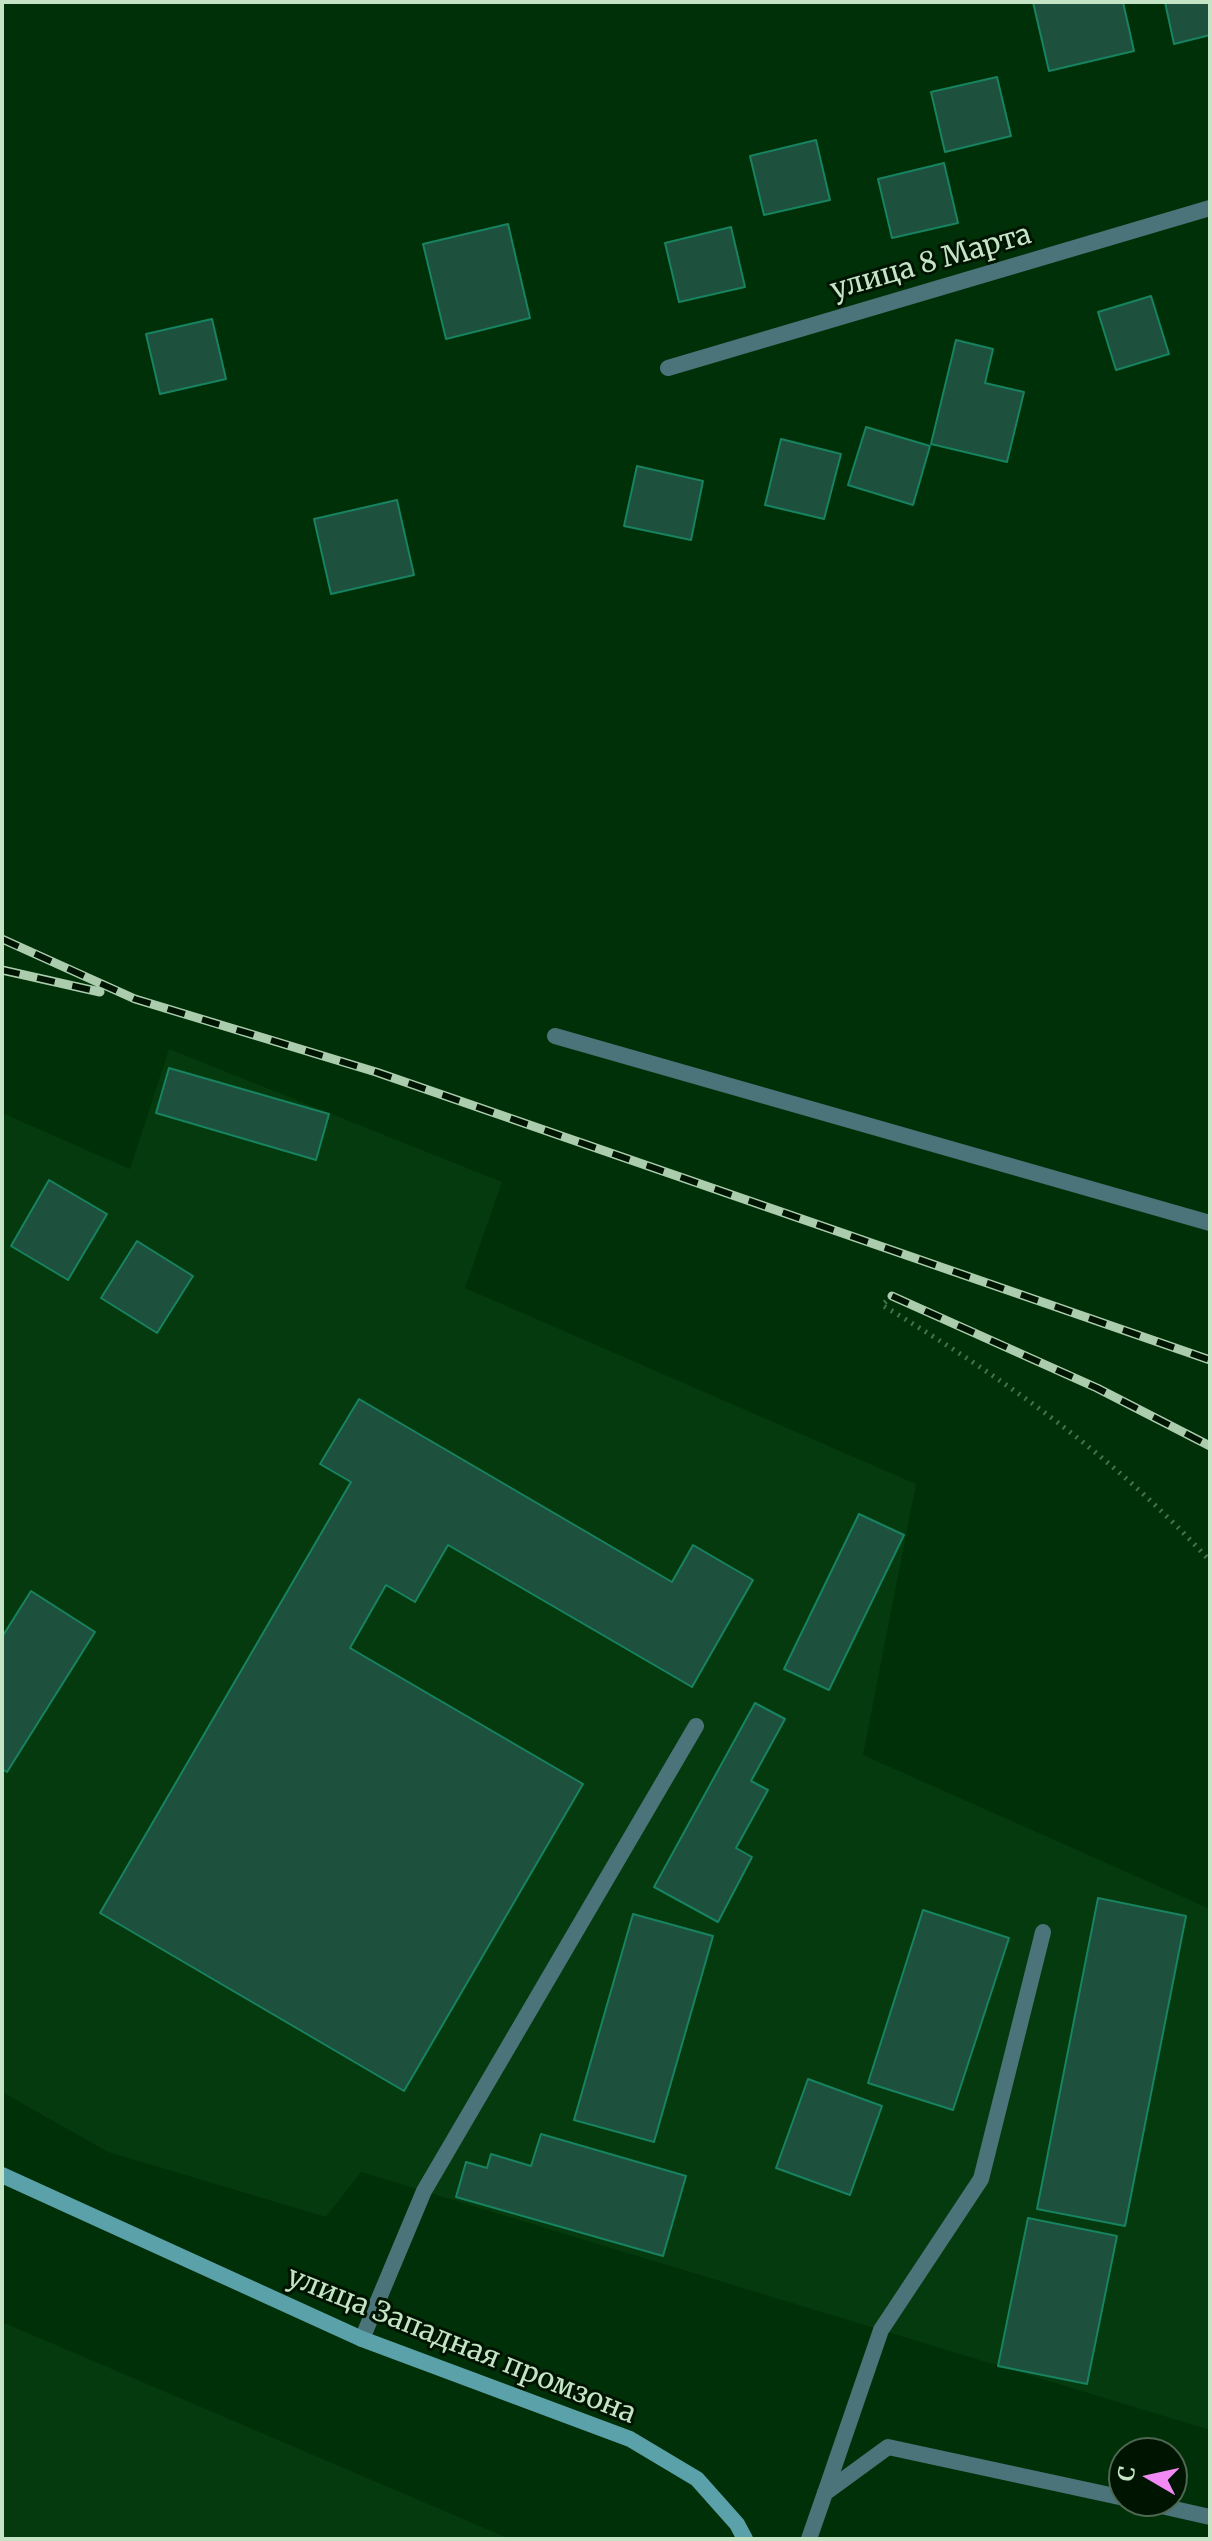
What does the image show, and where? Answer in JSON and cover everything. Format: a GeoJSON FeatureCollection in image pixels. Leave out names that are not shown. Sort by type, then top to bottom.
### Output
{"type":"FeatureCollection","features":[{"type":"Feature","properties":{"kind":"street","name":"улица 8 Марта"},"geometry":{"type":"LineString","coordinates":[[668,368],[1210,208]]}},
{"type":"Feature","properties":{"kind":"street"},"geometry":{"type":"LineString","coordinates":[[555,1036],[1210,1223]]}},
{"type":"Feature","properties":{"kind":"street"},"geometry":{"type":"LineString","coordinates":[[362,2339],[424,2191],[696,1726]]}},
{"type":"Feature","properties":{"kind":"street"},"geometry":{"type":"LineString","coordinates":[[809,2539],[881,2330],[981,2179],[1043,1932]]}},
{"type":"Feature","properties":{"kind":"street","name":"улица Западная промзона"},"geometry":{"type":"LineString","coordinates":[[2,2175],[362,2339],[630,2439],[697,2479],[737,2524],[745,2539]]}},
{"type":"Feature","properties":{"kind":"street"},"geometry":{"type":"LineString","coordinates":[[825,2493],[888,2447],[1108,2495]]}},
{"type":"Feature","properties":{"kind":"street"},"geometry":{"type":"LineString","coordinates":[[1188,2512],[1210,2517]]}},
{"type":"Feature","properties":{"kind":"path"},"geometry":{"type":"LineString","coordinates":[[892,1296],[882,1305],[982,1365],[1073,1432],[1160,1507],[1210,1561]]}},
{"type":"Feature","properties":{"kind":"shaded area"},"geometry":{"type":"Polygon","coordinates":[[[169,1049],[502,1182],[465,1288],[916,1484],[863,1755],[1210,1909],[1210,2430],[361,2172],[326,2217],[108,2152],[2,2092],[2,1113],[130,1169],[169,1049]]]}},
{"type":"Feature","properties":{"kind":"shaded area"},"geometry":{"type":"Polygon","coordinates":[[[2,2322],[510,2539],[2,2539],[2,2322]]]}},
{"type":"Feature","properties":{"kind":"building"},"geometry":{"type":"Polygon","coordinates":[[[1033,2],[1123,2],[1134,51],[1049,71],[1033,2]]]}},
{"type":"Feature","properties":{"kind":"building"},"geometry":{"type":"Polygon","coordinates":[[[1165,2],[1210,2],[1210,35],[1174,44],[1165,2]]]}},
{"type":"Feature","properties":{"kind":"building"},"geometry":{"type":"Polygon","coordinates":[[[997,77],[1011,136],[945,152],[931,92],[997,77]]]}},
{"type":"Feature","properties":{"kind":"building"},"geometry":{"type":"Polygon","coordinates":[[[816,140],[830,200],[764,215],[750,156],[816,140]]]}},
{"type":"Feature","properties":{"kind":"building"},"geometry":{"type":"Polygon","coordinates":[[[944,163],[958,223],[892,238],[878,179],[944,163]]]}},
{"type":"Feature","properties":{"kind":"building"},"geometry":{"type":"Polygon","coordinates":[[[508,224],[530,318],[446,339],[423,244],[508,224]]]}},
{"type":"Feature","properties":{"kind":"building"},"geometry":{"type":"Polygon","coordinates":[[[731,227],[745,287],[679,302],[665,243],[731,227]]]}},
{"type":"Feature","properties":{"kind":"building"},"geometry":{"type":"Polygon","coordinates":[[[1151,296],[1169,354],[1116,370],[1098,312],[1151,296]]]}},
{"type":"Feature","properties":{"kind":"building"},"geometry":{"type":"Polygon","coordinates":[[[212,319],[226,379],[160,394],[146,334],[212,319]]]}},
{"type":"Feature","properties":{"kind":"building"},"geometry":{"type":"Polygon","coordinates":[[[956,340],[993,349],[985,383],[1024,392],[1007,462],[931,444],[956,340]]]}},
{"type":"Feature","properties":{"kind":"building"},"geometry":{"type":"Polygon","coordinates":[[[866,427],[930,446],[913,505],[848,485],[866,427]]]}},
{"type":"Feature","properties":{"kind":"building"},"geometry":{"type":"Polygon","coordinates":[[[781,439],[841,454],[824,519],[765,505],[781,439]]]}},
{"type":"Feature","properties":{"kind":"building"},"geometry":{"type":"Polygon","coordinates":[[[637,466],[703,481],[691,540],[624,526],[637,466]]]}},
{"type":"Feature","properties":{"kind":"building"},"geometry":{"type":"Polygon","coordinates":[[[397,500],[414,575],[331,594],[314,519],[397,500]]]}},
{"type":"Feature","properties":{"kind":"building"},"geometry":{"type":"Polygon","coordinates":[[[169,1068],[329,1114],[316,1160],[156,1113],[169,1068]]]}},
{"type":"Feature","properties":{"kind":"building"},"geometry":{"type":"Polygon","coordinates":[[[49,1180],[107,1214],[68,1280],[11,1246],[49,1180]]]}},
{"type":"Feature","properties":{"kind":"building"},"geometry":{"type":"Polygon","coordinates":[[[137,1241],[193,1276],[157,1333],[101,1298],[137,1241]]]}},
{"type":"Feature","properties":{"kind":"building"},"geometry":{"type":"Polygon","coordinates":[[[359,1399],[672,1582],[693,1545],[753,1580],[692,1687],[448,1545],[415,1602],[386,1585],[350,1648],[583,1784],[404,2091],[100,1913],[351,1482],[320,1464],[359,1399]]]}},
{"type":"Feature","properties":{"kind":"building"},"geometry":{"type":"Polygon","coordinates":[[[859,1514],[904,1535],[829,1690],[784,1669],[859,1514]]]}},
{"type":"Feature","properties":{"kind":"building"},"geometry":{"type":"Polygon","coordinates":[[[31,1591],[95,1632],[7,1772],[2,1769],[2,1637],[31,1591]]]}},
{"type":"Feature","properties":{"kind":"building"},"geometry":{"type":"Polygon","coordinates":[[[755,1703],[785,1719],[751,1781],[768,1790],[736,1848],[752,1857],[718,1922],[654,1887],[755,1703]]]}},
{"type":"Feature","properties":{"kind":"building"},"geometry":{"type":"Polygon","coordinates":[[[1098,1898],[1186,1916],[1125,2226],[1037,2209],[1098,1898]]]}},
{"type":"Feature","properties":{"kind":"building"},"geometry":{"type":"Polygon","coordinates":[[[923,1910],[1009,1938],[953,2110],[868,2083],[923,1910]]]}},
{"type":"Feature","properties":{"kind":"building"},"geometry":{"type":"Polygon","coordinates":[[[633,1914],[713,1936],[654,2142],[574,2120],[633,1914]]]}},
{"type":"Feature","properties":{"kind":"building"},"geometry":{"type":"Polygon","coordinates":[[[808,2079],[882,2106],[850,2195],[776,2168],[808,2079]]]}},
{"type":"Feature","properties":{"kind":"building"},"geometry":{"type":"Polygon","coordinates":[[[541,2134],[686,2176],[663,2256],[456,2197],[466,2162],[487,2168],[491,2154],[531,2166],[541,2134]]]}},
{"type":"Feature","properties":{"kind":"building"},"geometry":{"type":"Polygon","coordinates":[[[1028,2218],[1117,2236],[1087,2384],[998,2366],[1028,2218]]]}},
{"type":"Feature","properties":{"kind":"railway"},"geometry":{"type":"LineString","coordinates":[[2,939],[135,999],[376,1072],[1210,1360]]}},
{"type":"Feature","properties":{"kind":"railway"},"geometry":{"type":"LineString","coordinates":[[2,970],[100,992]]}},
{"type":"Feature","properties":{"kind":"railway"},"geometry":{"type":"LineString","coordinates":[[892,1296],[1097,1388],[1210,1446]]}}]}
